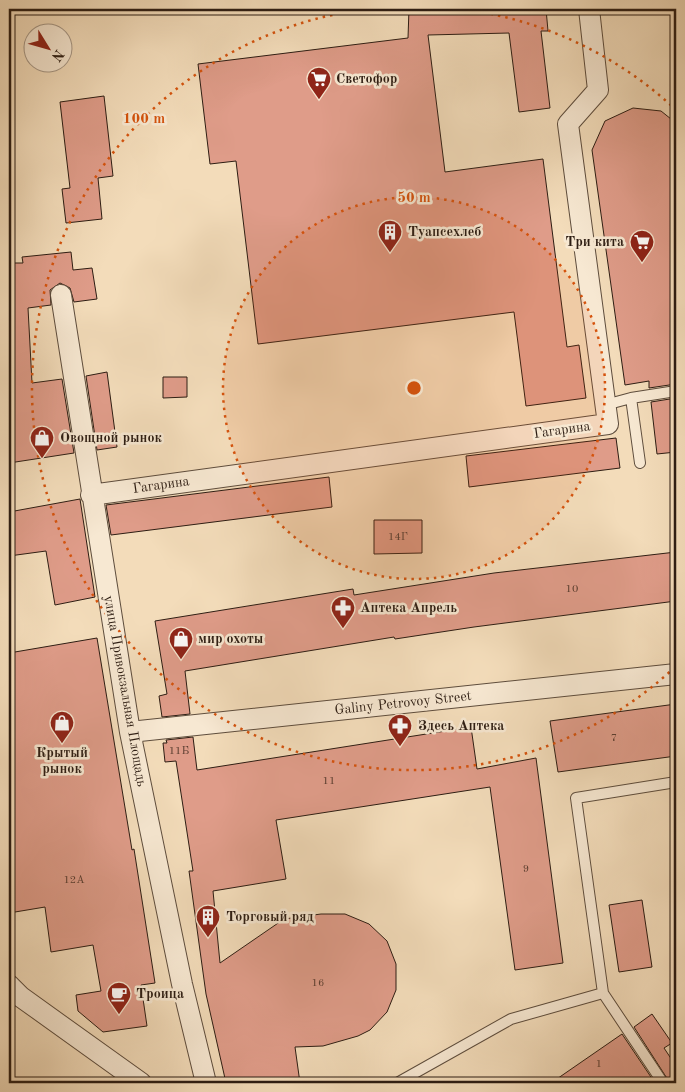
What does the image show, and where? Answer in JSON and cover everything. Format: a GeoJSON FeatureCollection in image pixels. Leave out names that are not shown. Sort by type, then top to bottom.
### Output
{"type":"FeatureCollection","features":[{"type":"Feature","properties":{"kind":"street","name":"Гагарина"},"geometry":{"type":"LineString","coordinates":[[91,495],[608,424],[568,124],[598,90],[589,9]]}},
{"type":"Feature","properties":{"kind":"street","name":"улица Привокзальная Площадь"},"geometry":{"type":"LineString","coordinates":[[60,296],[130,732],[182,984],[206,1083]]}},
{"type":"Feature","properties":{"kind":"street","name":"Galiny Petrovoy Street"},"geometry":{"type":"LineString","coordinates":[[130,732],[676,674]]}},
{"type":"Feature","properties":{"kind":"street"},"geometry":{"type":"LineString","coordinates":[[9,985],[21,997],[141,1083]]}},
{"type":"Feature","properties":{"kind":"lane"},"geometry":{"type":"LineString","coordinates":[[605,405],[676,390]]}},
{"type":"Feature","properties":{"kind":"lane"},"geometry":{"type":"LineString","coordinates":[[631,398],[640,463]]}},
{"type":"Feature","properties":{"kind":"lane"},"geometry":{"type":"LineString","coordinates":[[664,1083],[603,993],[576,798],[676,782]]}},
{"type":"Feature","properties":{"kind":"lane"},"geometry":{"type":"LineString","coordinates":[[397,1083],[511,1019],[603,993]]}},
{"type":"Feature","properties":{"kind":"building"},"geometry":{"type":"Polygon","coordinates":[[[409,9],[546,9],[548,31],[541,31],[550,108],[519,112],[509,33],[428,35],[445,172],[543,159],[567,347],[579,345],[586,398],[526,406],[514,312],[258,344],[236,161],[210,164],[198,64],[408,38],[409,9]]]}},
{"type":"Feature","properties":{"kind":"building"},"geometry":{"type":"Polygon","coordinates":[[[104,96],[113,176],[98,178],[102,219],[66,223],[62,189],[70,188],[60,102],[104,96]]]}},
{"type":"Feature","properties":{"kind":"building","name":"Три кита"},"geometry":{"type":"Polygon","coordinates":[[[633,108],[661,111],[676,123],[676,384],[649,388],[649,381],[625,385],[592,150],[605,121],[633,108]]]}},
{"type":"Feature","properties":{"kind":"building"},"geometry":{"type":"Polygon","coordinates":[[[71,252],[73,270],[92,268],[97,299],[74,302],[70,288],[60,283],[50,290],[51,305],[28,308],[32,383],[62,379],[74,453],[9,463],[9,263],[23,263],[22,257],[71,252]]]}},
{"type":"Feature","properties":{"kind":"building"},"geometry":{"type":"Polygon","coordinates":[[[107,372],[117,447],[97,450],[86,376],[107,372]]]}},
{"type":"Feature","properties":{"kind":"building"},"geometry":{"type":"Polygon","coordinates":[[[163,377],[187,377],[187,397],[163,398],[163,377]]]}},
{"type":"Feature","properties":{"kind":"building"},"geometry":{"type":"Polygon","coordinates":[[[676,398],[676,452],[657,454],[651,402],[676,398]]]}},
{"type":"Feature","properties":{"kind":"building"},"geometry":{"type":"Polygon","coordinates":[[[616,438],[620,468],[469,487],[466,456],[616,438]]]}},
{"type":"Feature","properties":{"kind":"building"},"geometry":{"type":"Polygon","coordinates":[[[329,477],[332,507],[111,535],[106,505],[329,477]]]}},
{"type":"Feature","properties":{"kind":"building"},"geometry":{"type":"Polygon","coordinates":[[[80,499],[95,597],[55,605],[46,551],[9,556],[9,512],[80,499]]]}},
{"type":"Feature","properties":{"kind":"building"},"geometry":{"type":"Polygon","coordinates":[[[374,520],[422,520],[422,553],[374,554],[374,520]]]}},
{"type":"Feature","properties":{"kind":"building"},"geometry":{"type":"Polygon","coordinates":[[[676,552],[676,601],[395,639],[394,637],[185,671],[190,714],[162,717],[159,696],[167,694],[155,621],[353,589],[354,595],[494,573],[676,552]]]}},
{"type":"Feature","properties":{"kind":"building"},"geometry":{"type":"Polygon","coordinates":[[[97,638],[132,850],[134,849],[155,983],[141,985],[147,1026],[103,1032],[78,1011],[76,995],[101,991],[93,945],[51,952],[45,907],[9,913],[9,653],[97,638]]]}},
{"type":"Feature","properties":{"kind":"building"},"geometry":{"type":"Polygon","coordinates":[[[676,704],[676,756],[558,772],[550,721],[676,704]]]}},
{"type":"Feature","properties":{"kind":"building"},"geometry":{"type":"Polygon","coordinates":[[[471,727],[477,769],[536,758],[563,963],[515,970],[490,787],[276,820],[286,879],[213,891],[220,963],[284,919],[321,914],[345,914],[369,924],[387,941],[396,964],[396,990],[387,1012],[370,1030],[358,1036],[323,1046],[295,1047],[300,1083],[226,1083],[206,994],[189,871],[193,871],[176,761],[165,762],[163,743],[167,743],[166,740],[193,737],[197,770],[471,727]]]}},
{"type":"Feature","properties":{"kind":"building"},"geometry":{"type":"Polygon","coordinates":[[[642,900],[652,967],[619,972],[609,905],[642,900]]]}},
{"type":"Feature","properties":{"kind":"building"},"geometry":{"type":"Polygon","coordinates":[[[652,1014],[672,1043],[664,1048],[676,1066],[676,1083],[670,1083],[634,1027],[652,1014]]]}},
{"type":"Feature","properties":{"kind":"building"},"geometry":{"type":"Polygon","coordinates":[[[622,1034],[655,1083],[551,1083],[622,1034]]]}},
{"type":"Feature","properties":{"kind":"place","name":"Светофор"},"geometry":{"type":"Point","coordinates":[319,100]}},
{"type":"Feature","properties":{"kind":"place","name":"Туапсехлеб"},"geometry":{"type":"Point","coordinates":[390,253]}},
{"type":"Feature","properties":{"kind":"place","name":"Три кита"},"geometry":{"type":"Point","coordinates":[642,263]}},
{"type":"Feature","properties":{"kind":"place","name":"Овощной рынок"},"geometry":{"type":"Point","coordinates":[42,459]}},
{"type":"Feature","properties":{"kind":"place","name":"Аптека Апрель"},"geometry":{"type":"Point","coordinates":[343,629]}},
{"type":"Feature","properties":{"kind":"place","name":"мир охоты"},"geometry":{"type":"Point","coordinates":[181,660]}},
{"type":"Feature","properties":{"kind":"place","name":"Крытый рынок"},"geometry":{"type":"Point","coordinates":[62,744]}},
{"type":"Feature","properties":{"kind":"place","name":"Здесь Аптека"},"geometry":{"type":"Point","coordinates":[400,747]}},
{"type":"Feature","properties":{"kind":"place","name":"Торговый ряд"},"geometry":{"type":"Point","coordinates":[208,938]}},
{"type":"Feature","properties":{"kind":"place","name":"Троица"},"geometry":{"type":"Point","coordinates":[119,1015]}}]}
